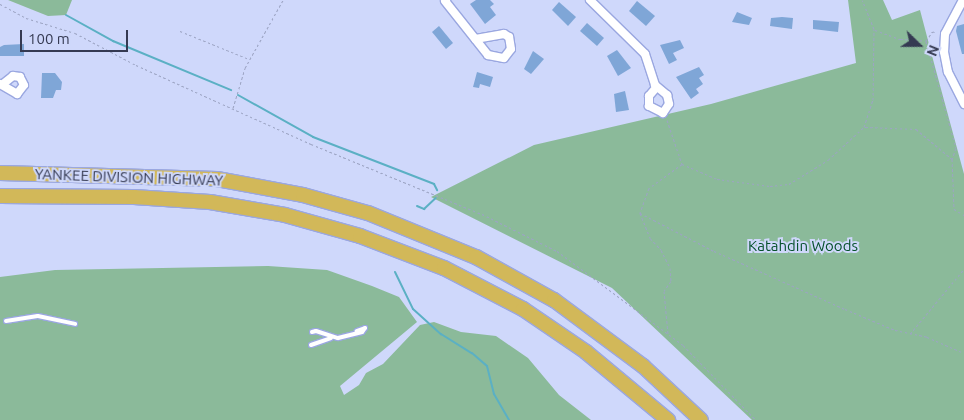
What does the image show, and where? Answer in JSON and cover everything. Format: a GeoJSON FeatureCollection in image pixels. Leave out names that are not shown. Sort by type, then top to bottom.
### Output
{"type":"FeatureCollection","features":[{"type":"Feature","properties":{"kind":"highway","name":"YANKEE DIVISION HIGHWAY"},"geometry":{"type":"LineString","coordinates":[[0,173],[145,174],[217,179],[303,195],[368,213],[476,257],[554,300],[631,356],[701,420]]}},
{"type":"Feature","properties":{"kind":"highway","name":"YANKEE DIVISION HIGHWAY"},"geometry":{"type":"LineString","coordinates":[[0,196],[134,197],[210,202],[285,215],[360,236],[444,268],[524,310],[586,352],[668,420]]}},
{"type":"Feature","properties":{"kind":"street"},"geometry":{"type":"LineString","coordinates":[[445,0],[485,52],[497,59],[504,58],[511,49],[509,36],[504,34],[476,39]]}},
{"type":"Feature","properties":{"kind":"street"},"geometry":{"type":"LineString","coordinates":[[590,0],[638,44],[651,66],[656,88],[667,95],[669,104],[663,112],[649,106],[649,96],[656,88]]}},
{"type":"Feature","properties":{"kind":"street"},"geometry":{"type":"LineString","coordinates":[[963,0],[948,29],[944,52],[948,72],[964,104]]}},
{"type":"Feature","properties":{"kind":"lane"},"geometry":{"type":"LineString","coordinates":[[6,322],[38,316],[75,324]]}},
{"type":"Feature","properties":{"kind":"lane"},"geometry":{"type":"LineString","coordinates":[[311,345],[331,338],[362,332],[366,328],[357,331]]}},
{"type":"Feature","properties":{"kind":"lane"},"geometry":{"type":"LineString","coordinates":[[312,332],[316,331],[331,338]]}},
{"type":"Feature","properties":{"kind":"path"},"geometry":{"type":"LineString","coordinates":[[233,108],[249,60],[284,0]]}},
{"type":"Feature","properties":{"kind":"path"},"geometry":{"type":"LineString","coordinates":[[663,112],[682,164],[717,179],[746,186],[790,184],[828,160],[864,127],[873,100],[874,29],[862,0]]}},
{"type":"Feature","properties":{"kind":"path"},"geometry":{"type":"LineString","coordinates":[[0,4],[26,18],[74,32],[136,65],[475,210],[557,251],[683,345],[756,420]]}},
{"type":"Feature","properties":{"kind":"path"},"geometry":{"type":"LineString","coordinates":[[874,29],[891,37],[926,41]]}},
{"type":"Feature","properties":{"kind":"path"},"geometry":{"type":"LineString","coordinates":[[948,29],[932,32],[926,41],[956,148],[952,159],[954,209],[964,215]]}},
{"type":"Feature","properties":{"kind":"path"},"geometry":{"type":"LineString","coordinates":[[180,31],[249,60]]}},
{"type":"Feature","properties":{"kind":"path"},"geometry":{"type":"LineString","coordinates":[[864,127],[916,130],[952,159]]}},
{"type":"Feature","properties":{"kind":"path"},"geometry":{"type":"LineString","coordinates":[[668,334],[664,291],[671,281],[670,268],[661,250],[650,238],[640,213],[649,188],[682,164]]}},
{"type":"Feature","properties":{"kind":"path"},"geometry":{"type":"LineString","coordinates":[[640,213],[714,251],[910,334],[927,336],[964,353]]}},
{"type":"Feature","properties":{"kind":"path"},"geometry":{"type":"LineString","coordinates":[[910,334],[964,269]]}},
{"type":"Feature","properties":{"kind":"green space"},"geometry":{"type":"Polygon","coordinates":[[[8,0],[72,0],[66,15],[48,16],[8,0]]]}},
{"type":"Feature","properties":{"kind":"green space","name":"Katahdin Woods"},"geometry":{"type":"Polygon","coordinates":[[[848,0],[883,0],[892,20],[920,10],[964,174],[964,420],[752,420],[612,288],[431,197],[534,145],[711,104],[856,63],[848,0]]]}},
{"type":"Feature","properties":{"kind":"green space"},"geometry":{"type":"Polygon","coordinates":[[[268,266],[327,270],[372,286],[399,297],[417,322],[340,386],[344,395],[359,385],[366,373],[383,364],[420,325],[434,322],[461,332],[496,336],[528,358],[559,395],[591,420],[0,420],[0,277],[55,270],[268,266]]]}},
{"type":"Feature","properties":{"kind":"building"},"geometry":{"type":"Polygon","coordinates":[[[476,0],[490,0],[494,4],[490,7],[496,15],[485,24],[470,4],[476,0]]]}},
{"type":"Feature","properties":{"kind":"building"},"geometry":{"type":"Polygon","coordinates":[[[637,1],[655,16],[646,26],[629,11],[637,1]]]}},
{"type":"Feature","properties":{"kind":"building"},"geometry":{"type":"Polygon","coordinates":[[[559,2],[576,17],[568,26],[552,10],[559,2]]]}},
{"type":"Feature","properties":{"kind":"building"},"geometry":{"type":"Polygon","coordinates":[[[737,12],[752,18],[749,25],[732,22],[737,12]]]}},
{"type":"Feature","properties":{"kind":"building"},"geometry":{"type":"Polygon","coordinates":[[[771,18],[793,18],[792,29],[770,26],[771,18]]]}},
{"type":"Feature","properties":{"kind":"building"},"geometry":{"type":"Polygon","coordinates":[[[813,20],[839,22],[838,32],[813,29],[813,20]]]}},
{"type":"Feature","properties":{"kind":"building"},"geometry":{"type":"Polygon","coordinates":[[[587,23],[604,38],[597,46],[580,31],[587,23]]]}},
{"type":"Feature","properties":{"kind":"building"},"geometry":{"type":"Polygon","coordinates":[[[964,24],[964,54],[962,54],[956,31],[957,26],[964,24]]]}},
{"type":"Feature","properties":{"kind":"building"},"geometry":{"type":"Polygon","coordinates":[[[439,26],[453,43],[446,49],[432,32],[439,26]]]}},
{"type":"Feature","properties":{"kind":"building"},"geometry":{"type":"Polygon","coordinates":[[[680,40],[684,48],[673,53],[677,60],[669,64],[660,45],[680,40]]]}},
{"type":"Feature","properties":{"kind":"building"},"geometry":{"type":"Polygon","coordinates":[[[24,44],[24,56],[0,56],[0,47],[4,45],[24,44]]]}},
{"type":"Feature","properties":{"kind":"building"},"geometry":{"type":"Polygon","coordinates":[[[617,50],[631,68],[618,76],[607,56],[617,50]]]}},
{"type":"Feature","properties":{"kind":"building"},"geometry":{"type":"Polygon","coordinates":[[[533,51],[544,59],[531,74],[524,69],[533,51]]]}},
{"type":"Feature","properties":{"kind":"building"},"geometry":{"type":"Polygon","coordinates":[[[699,67],[704,75],[699,78],[703,84],[696,89],[699,93],[691,99],[676,77],[699,67]]]}},
{"type":"Feature","properties":{"kind":"building"},"geometry":{"type":"Polygon","coordinates":[[[477,72],[493,77],[490,87],[480,84],[479,88],[473,87],[477,72]]]}},
{"type":"Feature","properties":{"kind":"building"},"geometry":{"type":"Polygon","coordinates":[[[42,73],[55,73],[62,82],[61,90],[56,90],[53,98],[41,98],[42,73]]]}},
{"type":"Feature","properties":{"kind":"building"},"geometry":{"type":"Polygon","coordinates":[[[625,91],[629,110],[616,112],[614,94],[625,91]]]}},
{"type":"Feature","properties":{"kind":"waterway"},"geometry":{"type":"LineString","coordinates":[[66,15],[113,41],[231,90]]}},
{"type":"Feature","properties":{"kind":"waterway"},"geometry":{"type":"LineString","coordinates":[[238,95],[313,137],[434,184],[437,190]]}},
{"type":"Feature","properties":{"kind":"waterway"},"geometry":{"type":"LineString","coordinates":[[417,206],[424,209],[436,198]]}},
{"type":"Feature","properties":{"kind":"waterway"},"geometry":{"type":"LineString","coordinates":[[395,272],[413,309],[441,334],[472,353],[487,366],[494,394],[509,420]]}}]}
